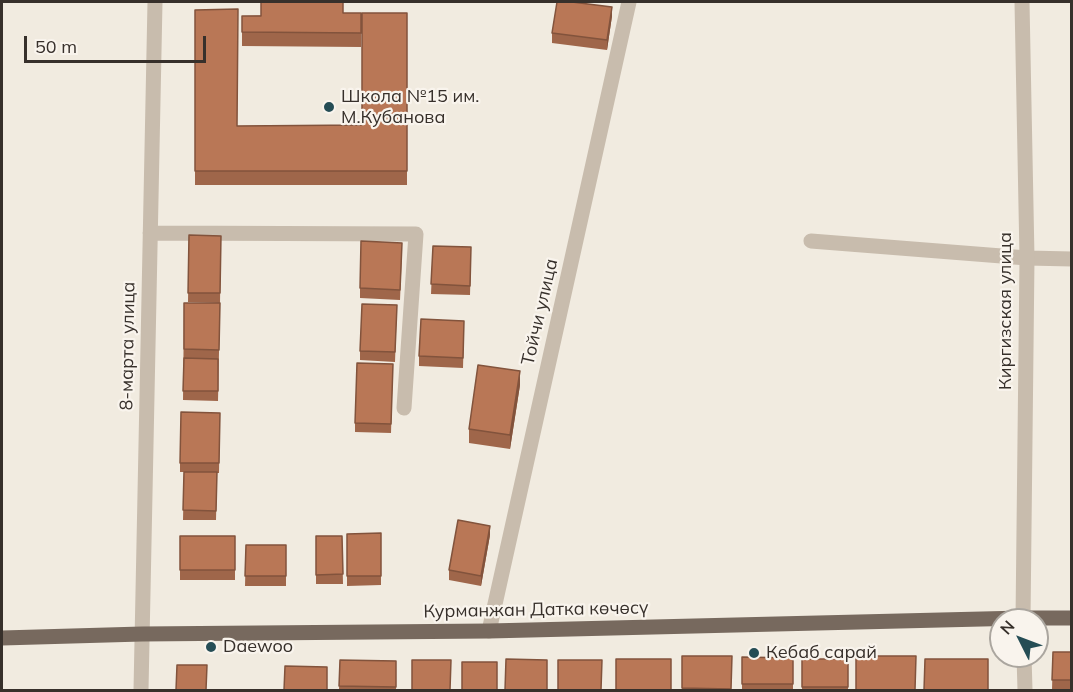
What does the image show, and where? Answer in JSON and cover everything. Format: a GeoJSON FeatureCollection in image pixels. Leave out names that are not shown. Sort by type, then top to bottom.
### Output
{"type":"FeatureCollection","features":[{"type":"Feature","properties":{"kind":"main road","name":"Курманжан Датка көчөсү"},"geometry":{"type":"LineString","coordinates":[[1049,618],[1071,618]]}},
{"type":"Feature","properties":{"kind":"main road","name":"Курманжан Датка көчөсү"},"geometry":{"type":"LineString","coordinates":[[2,638],[142,634],[489,631],[989,620]]}},
{"type":"Feature","properties":{"kind":"street","name":"8-марта улица"},"geometry":{"type":"LineString","coordinates":[[141,690],[155,2]]}},
{"type":"Feature","properties":{"kind":"street","name":"Тойчи улица"},"geometry":{"type":"LineString","coordinates":[[489,631],[629,2]]}},
{"type":"Feature","properties":{"kind":"street","name":"Киргизская улица"},"geometry":{"type":"LineString","coordinates":[[1022,2],[1027,258],[1023,608]]}},
{"type":"Feature","properties":{"kind":"street"},"geometry":{"type":"LineString","coordinates":[[150,232],[416,234],[404,408]]}},
{"type":"Feature","properties":{"kind":"street"},"geometry":{"type":"LineString","coordinates":[[811,241],[1027,258],[1071,259]]}},
{"type":"Feature","properties":{"kind":"street"},"geometry":{"type":"LineString","coordinates":[[1024,668],[1024,690]]}},
{"type":"Feature","properties":{"kind":"building"},"geometry":{"type":"Polygon","coordinates":[[[261,2],[343,2],[343,13],[361,13],[361,33],[242,32],[242,16],[261,16],[261,2]]]}},
{"type":"Feature","properties":{"kind":"building"},"geometry":{"type":"Polygon","coordinates":[[[557,2],[612,7],[607,40],[552,33],[557,2]]]}},
{"type":"Feature","properties":{"kind":"building"},"geometry":{"type":"Polygon","coordinates":[[[238,9],[237,126],[362,125],[362,13],[407,13],[407,171],[195,171],[195,10],[238,9]]]}},
{"type":"Feature","properties":{"kind":"building"},"geometry":{"type":"Polygon","coordinates":[[[189,235],[221,236],[220,293],[188,293],[189,235]]]}},
{"type":"Feature","properties":{"kind":"building"},"geometry":{"type":"Polygon","coordinates":[[[361,241],[402,243],[400,290],[360,288],[361,241]]]}},
{"type":"Feature","properties":{"kind":"building"},"geometry":{"type":"Polygon","coordinates":[[[433,246],[471,247],[470,286],[431,284],[433,246]]]}},
{"type":"Feature","properties":{"kind":"building"},"geometry":{"type":"Polygon","coordinates":[[[184,303],[220,303],[219,350],[184,349],[184,303]]]}},
{"type":"Feature","properties":{"kind":"building"},"geometry":{"type":"Polygon","coordinates":[[[362,304],[397,305],[395,352],[360,351],[362,304]]]}},
{"type":"Feature","properties":{"kind":"building"},"geometry":{"type":"Polygon","coordinates":[[[421,319],[464,321],[463,358],[419,356],[421,319]]]}},
{"type":"Feature","properties":{"kind":"building"},"geometry":{"type":"Polygon","coordinates":[[[184,358],[218,359],[218,391],[183,391],[184,358]]]}},
{"type":"Feature","properties":{"kind":"building"},"geometry":{"type":"Polygon","coordinates":[[[357,363],[393,364],[391,424],[355,423],[357,363]]]}},
{"type":"Feature","properties":{"kind":"building"},"geometry":{"type":"Polygon","coordinates":[[[478,365],[520,371],[510,435],[469,429],[478,365]]]}},
{"type":"Feature","properties":{"kind":"building"},"geometry":{"type":"Polygon","coordinates":[[[181,412],[220,413],[219,463],[180,463],[181,412]]]}},
{"type":"Feature","properties":{"kind":"building"},"geometry":{"type":"Polygon","coordinates":[[[184,472],[217,472],[216,511],[183,510],[184,472]]]}},
{"type":"Feature","properties":{"kind":"building"},"geometry":{"type":"Polygon","coordinates":[[[458,520],[490,526],[481,576],[449,570],[458,520]]]}},
{"type":"Feature","properties":{"kind":"building"},"geometry":{"type":"Polygon","coordinates":[[[381,533],[381,576],[347,576],[347,534],[381,533]]]}},
{"type":"Feature","properties":{"kind":"building"},"geometry":{"type":"Polygon","coordinates":[[[180,536],[235,536],[235,570],[180,570],[180,536]]]}},
{"type":"Feature","properties":{"kind":"building"},"geometry":{"type":"Polygon","coordinates":[[[316,536],[342,536],[343,574],[316,575],[316,536]]]}},
{"type":"Feature","properties":{"kind":"building"},"geometry":{"type":"Polygon","coordinates":[[[246,545],[286,545],[286,576],[245,576],[246,545]]]}},
{"type":"Feature","properties":{"kind":"building"},"geometry":{"type":"Polygon","coordinates":[[[1053,652],[1071,652],[1071,680],[1052,680],[1053,652]]]}},
{"type":"Feature","properties":{"kind":"building"},"geometry":{"type":"Polygon","coordinates":[[[682,656],[732,656],[731,689],[682,688],[682,656]]]}},
{"type":"Feature","properties":{"kind":"building"},"geometry":{"type":"Polygon","coordinates":[[[856,656],[916,656],[915,690],[856,690],[856,656]]]}},
{"type":"Feature","properties":{"kind":"building"},"geometry":{"type":"Polygon","coordinates":[[[742,657],[793,658],[793,684],[742,684],[742,657]]]}},
{"type":"Feature","properties":{"kind":"building"},"geometry":{"type":"Polygon","coordinates":[[[506,659],[547,660],[547,690],[505,690],[506,659]]]}},
{"type":"Feature","properties":{"kind":"building"},"geometry":{"type":"Polygon","coordinates":[[[616,659],[671,659],[671,690],[616,690],[616,659]]]}},
{"type":"Feature","properties":{"kind":"building"},"geometry":{"type":"Polygon","coordinates":[[[802,659],[848,659],[848,687],[802,687],[802,659]]]}},
{"type":"Feature","properties":{"kind":"building"},"geometry":{"type":"Polygon","coordinates":[[[925,659],[988,659],[988,690],[924,690],[925,659]]]}},
{"type":"Feature","properties":{"kind":"building"},"geometry":{"type":"Polygon","coordinates":[[[340,660],[396,661],[396,687],[339,686],[340,660]]]}},
{"type":"Feature","properties":{"kind":"building"},"geometry":{"type":"Polygon","coordinates":[[[412,660],[451,660],[450,690],[412,690],[412,660]]]}},
{"type":"Feature","properties":{"kind":"building"},"geometry":{"type":"Polygon","coordinates":[[[558,660],[602,660],[601,690],[558,690],[558,660]]]}},
{"type":"Feature","properties":{"kind":"building"},"geometry":{"type":"Polygon","coordinates":[[[462,662],[497,662],[497,690],[462,690],[462,662]]]}},
{"type":"Feature","properties":{"kind":"building"},"geometry":{"type":"Polygon","coordinates":[[[177,665],[207,665],[206,690],[176,690],[177,665]]]}},
{"type":"Feature","properties":{"kind":"building"},"geometry":{"type":"Polygon","coordinates":[[[285,666],[327,667],[327,690],[284,690],[285,666]]]}},
{"type":"Feature","properties":{"kind":"place","name":"Школа №15 им. М.Кубанова"},"geometry":{"type":"Point","coordinates":[329,107]}},
{"type":"Feature","properties":{"kind":"place","name":"Daewoo"},"geometry":{"type":"Point","coordinates":[211,647]}},
{"type":"Feature","properties":{"kind":"place","name":"Кебаб сарай"},"geometry":{"type":"Point","coordinates":[754,653]}}]}
